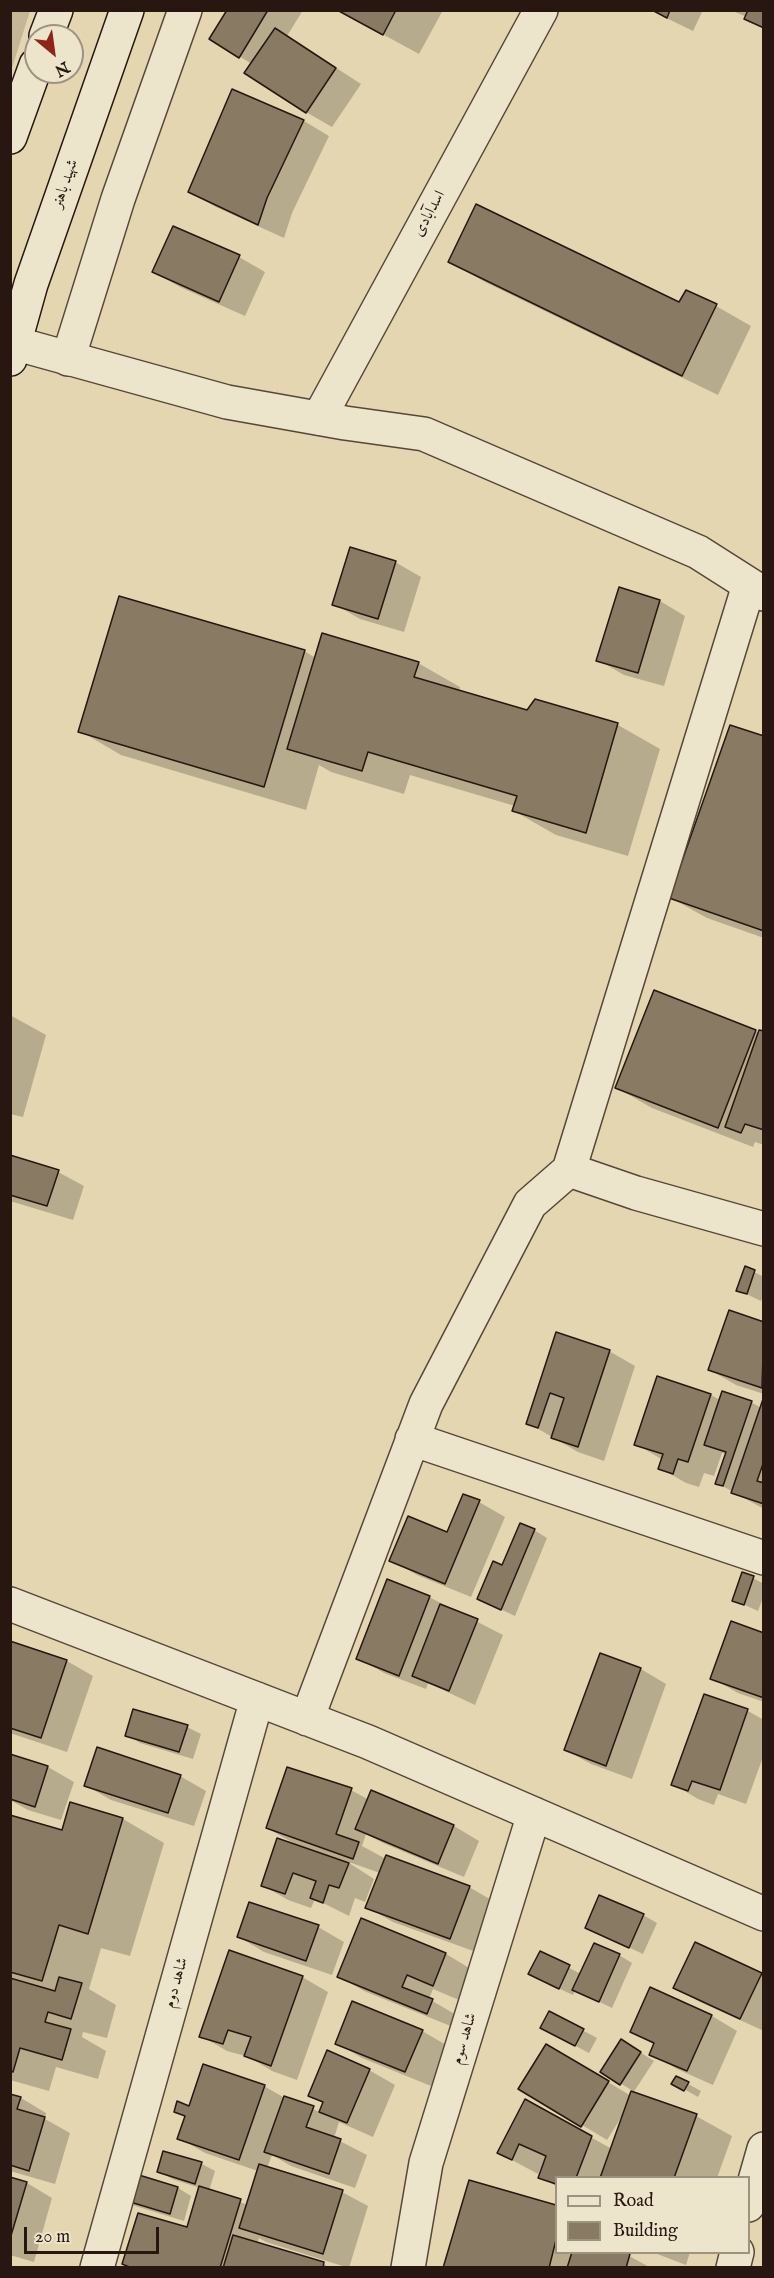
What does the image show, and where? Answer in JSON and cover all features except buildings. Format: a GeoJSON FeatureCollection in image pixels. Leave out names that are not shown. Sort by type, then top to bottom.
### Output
{"type":"FeatureCollection","features":[{"type":"Feature","properties":{"kind":"street","name":"شهید باهنر"},"geometry":{"type":"LineString","coordinates":[[12,349],[31,284],[127,10]]}},
{"type":"Feature","properties":{"kind":"street"},"geometry":{"type":"LineString","coordinates":[[68,359],[118,199],[185,10]]}},
{"type":"Feature","properties":{"kind":"street","name":"اسدآبادی"},"geometry":{"type":"LineString","coordinates":[[319,418],[541,10]]}},
{"type":"Feature","properties":{"kind":"street"},"geometry":{"type":"LineString","coordinates":[[10,137],[29,84]]}},
{"type":"Feature","properties":{"kind":"street"},"geometry":{"type":"LineString","coordinates":[[12,349],[68,359],[227,402],[424,434],[698,552],[756,590],[569,1170],[530,1204],[426,1404],[306,1719]]}},
{"type":"Feature","properties":{"kind":"street"},"geometry":{"type":"LineString","coordinates":[[569,1170],[636,1193],[764,1229]]}},
{"type":"Feature","properties":{"kind":"street"},"geometry":{"type":"LineString","coordinates":[[412,1439],[764,1558]]}},
{"type":"Feature","properties":{"kind":"street"},"geometry":{"type":"LineString","coordinates":[[10,1604],[369,1742],[764,1914]]}},
{"type":"Feature","properties":{"kind":"street","name":"شاهد دوم"},"geometry":{"type":"LineString","coordinates":[[97,2268],[257,1699]]}},
{"type":"Feature","properties":{"kind":"street","name":"شاهد سوم"},"geometry":{"type":"LineString","coordinates":[[408,2268],[426,2163],[534,1814]]}},
{"type":"Feature","properties":{"kind":"street"},"geometry":{"type":"LineString","coordinates":[[750,2198],[764,2149]]}},
{"type":"Feature","properties":{"kind":"shaded area"},"geometry":{"type":"Polygon","coordinates":[[[10,11],[30,11],[11,71],[10,11]]]}}]}
